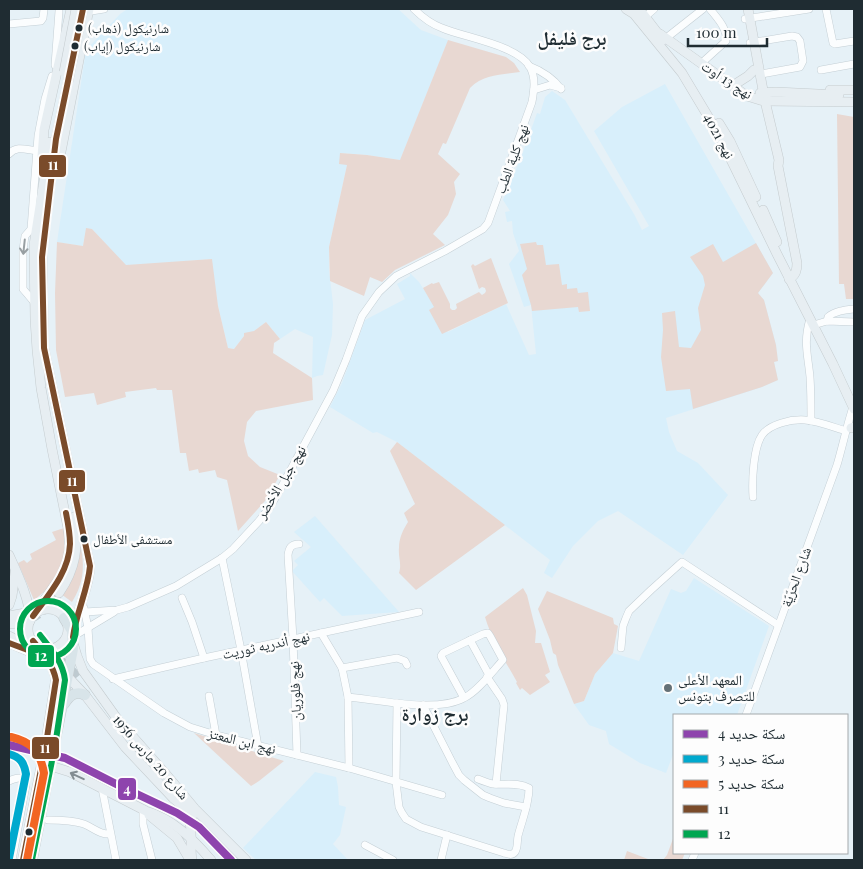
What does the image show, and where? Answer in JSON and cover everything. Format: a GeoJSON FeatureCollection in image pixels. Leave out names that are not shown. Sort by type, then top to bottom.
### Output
{"type":"FeatureCollection","features":[{"type":"Feature","properties":{"kind":"highway"},"geometry":{"type":"LineString","coordinates":[[32,860],[72,655],[71,636],[63,616]]}},
{"type":"Feature","properties":{"kind":"highway"},"geometry":{"type":"LineString","coordinates":[[24,860],[56,680],[54,670],[40,646]]}},
{"type":"Feature","properties":{"kind":"highway"},"geometry":{"type":"LineString","coordinates":[[61,710],[72,694],[78,692],[85,695]]}},
{"type":"Feature","properties":{"kind":"main road"},"geometry":{"type":"LineString","coordinates":[[65,81],[76,9]]}},
{"type":"Feature","properties":{"kind":"main road"},"geometry":{"type":"LineString","coordinates":[[744,9],[748,19]]}},
{"type":"Feature","properties":{"kind":"main road"},"geometry":{"type":"LineString","coordinates":[[748,9],[757,72],[797,263],[796,272],[791,278],[854,404]]}},
{"type":"Feature","properties":{"kind":"main road"},"geometry":{"type":"LineString","coordinates":[[40,228],[50,140],[65,81],[87,10]]}},
{"type":"Feature","properties":{"kind":"main road"},"geometry":{"type":"LineString","coordinates":[[22,648],[54,647],[71,636],[82,613],[89,574],[89,557],[40,349],[34,302],[34,249],[63,142],[87,10]]}},
{"type":"Feature","properties":{"kind":"main road"},"geometry":{"type":"LineString","coordinates":[[40,646],[29,631],[37,608],[46,599],[64,572],[70,538],[41,388],[42,257],[40,228],[44,130],[63,11],[78,22],[84,30]]}},
{"type":"Feature","properties":{"kind":"main road","name":"نهج 13 أوت"},"geometry":{"type":"LineString","coordinates":[[637,11],[658,33],[752,98],[778,97]]}},
{"type":"Feature","properties":{"kind":"main road","name":"نهج 13 أوت"},"geometry":{"type":"LineString","coordinates":[[637,11],[737,83],[762,97]]}},
{"type":"Feature","properties":{"kind":"main road","name":"نهج 4021"},"geometry":{"type":"LineString","coordinates":[[637,11],[682,73],[712,122],[791,278]]}},
{"type":"Feature","properties":{"kind":"main road","name":"نهج 4021"},"geometry":{"type":"LineString","coordinates":[[658,33],[704,96],[730,140],[791,278]]}},
{"type":"Feature","properties":{"kind":"main road"},"geometry":{"type":"LineString","coordinates":[[737,83],[757,72]]}},
{"type":"Feature","properties":{"kind":"main road"},"geometry":{"type":"LineString","coordinates":[[778,97],[808,89],[854,90]]}},
{"type":"Feature","properties":{"kind":"main road"},"geometry":{"type":"LineString","coordinates":[[778,97],[854,96]]}},
{"type":"Feature","properties":{"kind":"main road"},"geometry":{"type":"LineString","coordinates":[[778,97],[854,102]]}},
{"type":"Feature","properties":{"kind":"main road"},"geometry":{"type":"LineString","coordinates":[[778,97],[786,104],[854,108]]}},
{"type":"Feature","properties":{"kind":"main road"},"geometry":{"type":"LineString","coordinates":[[40,349],[73,508],[77,538],[76,555],[72,570],[68,580],[58,592]]}},
{"type":"Feature","properties":{"kind":"main road"},"geometry":{"type":"LineString","coordinates":[[9,555],[35,614]]}},
{"type":"Feature","properties":{"kind":"main road"},"geometry":{"type":"LineString","coordinates":[[9,605],[16,570]]}},
{"type":"Feature","properties":{"kind":"main road"},"geometry":{"type":"LineString","coordinates":[[12,621],[52,609],[63,616]]}},
{"type":"Feature","properties":{"kind":"main road","name":"شارع 20 مارس 1956"},"geometry":{"type":"LineString","coordinates":[[71,636],[83,671],[118,720],[195,809],[246,860]]}},
{"type":"Feature","properties":{"kind":"main road","name":"شارع 20 مارس 1956"},"geometry":{"type":"LineString","coordinates":[[10,639],[22,648],[49,661],[68,676],[125,747],[173,798],[193,815],[238,860]]}},
{"type":"Feature","properties":{"kind":"main road","name":"شارع 20 مارس 1956"},"geometry":{"type":"LineString","coordinates":[[79,679],[124,738],[170,787],[193,815]]}},
{"type":"Feature","properties":{"kind":"main road"},"geometry":{"type":"LineString","coordinates":[[39,779],[44,771],[54,767],[70,772],[144,810],[156,814],[191,838],[211,860]]}},
{"type":"Feature","properties":{"kind":"main road"},"geometry":{"type":"LineString","coordinates":[[173,798],[190,821],[191,860]]}},
{"type":"Feature","properties":{"kind":"main road"},"geometry":{"type":"LineString","coordinates":[[170,823],[178,823],[182,820],[185,815],[182,809]]}},
{"type":"Feature","properties":{"kind":"main road"},"geometry":{"type":"LineString","coordinates":[[144,810],[177,838],[191,860]]}},
{"type":"Feature","properties":{"kind":"street"},"geometry":{"type":"LineString","coordinates":[[9,24],[41,21],[44,9]]}},
{"type":"Feature","properties":{"kind":"street"},"geometry":{"type":"LineString","coordinates":[[34,302],[23,289],[23,250],[25,236],[31,229],[38,136],[45,99],[56,62],[63,11],[104,9]]}},
{"type":"Feature","properties":{"kind":"street"},"geometry":{"type":"LineString","coordinates":[[414,9],[426,20],[444,29],[516,54],[529,66],[550,77],[561,89],[550,85],[534,90]]}},
{"type":"Feature","properties":{"kind":"street"},"geometry":{"type":"LineString","coordinates":[[637,11],[654,9]]}},
{"type":"Feature","properties":{"kind":"street"},"geometry":{"type":"LineString","coordinates":[[670,35],[703,9]]}},
{"type":"Feature","properties":{"kind":"street"},"geometry":{"type":"LineString","coordinates":[[704,60],[726,41],[727,37],[724,28],[710,9]]}},
{"type":"Feature","properties":{"kind":"street"},"geometry":{"type":"LineString","coordinates":[[748,19],[809,9]]}},
{"type":"Feature","properties":{"kind":"street"},"geometry":{"type":"LineString","coordinates":[[826,9],[832,42],[836,44],[854,40]]}},
{"type":"Feature","properties":{"kind":"street"},"geometry":{"type":"LineString","coordinates":[[752,42],[792,36],[797,37],[800,41],[803,61],[801,66],[757,72]]}},
{"type":"Feature","properties":{"kind":"street"},"geometry":{"type":"LineString","coordinates":[[821,70],[854,64]]}},
{"type":"Feature","properties":{"kind":"street","name":"نهج كلية الطب"},"geometry":{"type":"LineString","coordinates":[[362,316],[379,292],[396,276],[486,227],[495,207],[532,102],[534,82],[529,66]]}},
{"type":"Feature","properties":{"kind":"street"},"geometry":{"type":"LineString","coordinates":[[9,154],[17,148],[38,151]]}},
{"type":"Feature","properties":{"kind":"street"},"geometry":{"type":"LineString","coordinates":[[827,321],[831,314],[854,309]]}},
{"type":"Feature","properties":{"kind":"street","name":"نهج جبل الأخضر"},"geometry":{"type":"LineString","coordinates":[[63,616],[69,617],[82,613],[117,610],[160,594],[222,558],[243,539],[270,507],[333,391],[362,316]]}},
{"type":"Feature","properties":{"kind":"street"},"geometry":{"type":"LineString","coordinates":[[812,421],[810,379],[805,340],[806,331],[814,321],[854,322]]}},
{"type":"Feature","properties":{"kind":"street","name":"شارع الحرّيّة"},"geometry":{"type":"LineString","coordinates":[[746,714],[850,429],[854,404]]}},
{"type":"Feature","properties":{"kind":"street"},"geometry":{"type":"LineString","coordinates":[[753,497],[753,467],[757,446],[763,434],[773,426],[790,421],[804,420],[850,429]]}},
{"type":"Feature","properties":{"kind":"street","name":"نهج فلوريان"},"geometry":{"type":"LineString","coordinates":[[298,755],[288,555],[292,545],[299,544]]}},
{"type":"Feature","properties":{"kind":"street"},"geometry":{"type":"LineString","coordinates":[[222,558],[258,746]]}},
{"type":"Feature","properties":{"kind":"street"},"geometry":{"type":"LineString","coordinates":[[621,648],[624,626],[629,611],[682,562],[778,625]]}},
{"type":"Feature","properties":{"kind":"street"},"geometry":{"type":"LineString","coordinates":[[182,598],[204,658]]}},
{"type":"Feature","properties":{"kind":"street","name":"نهج جبل الأخضر"},"geometry":{"type":"LineString","coordinates":[[71,636],[117,610]]}},
{"type":"Feature","properties":{"kind":"street","name":"نهج أندريه ثوريت"},"geometry":{"type":"LineString","coordinates":[[113,678],[419,612]]}},
{"type":"Feature","properties":{"kind":"street"},"geometry":{"type":"LineString","coordinates":[[82,613],[88,628]]}},
{"type":"Feature","properties":{"kind":"street","name":"نهج ابن المعتز"},"geometry":{"type":"LineString","coordinates":[[88,628],[90,661],[183,724],[216,735],[349,768],[442,796]]}},
{"type":"Feature","properties":{"kind":"street"},"geometry":{"type":"LineString","coordinates":[[321,633],[342,668],[348,697],[349,768]]}},
{"type":"Feature","properties":{"kind":"street"},"geometry":{"type":"LineString","coordinates":[[348,697],[423,705],[456,702],[464,698],[470,694],[503,660],[488,633],[443,653],[441,656],[464,698]]}},
{"type":"Feature","properties":{"kind":"street"},"geometry":{"type":"LineString","coordinates":[[470,640],[504,705],[494,784],[490,798]]}},
{"type":"Feature","properties":{"kind":"street"},"geometry":{"type":"LineString","coordinates":[[342,668],[397,658],[405,661],[407,664]]}},
{"type":"Feature","properties":{"kind":"street"},"geometry":{"type":"LineString","coordinates":[[209,696],[216,735]]}},
{"type":"Feature","properties":{"kind":"street"},"geometry":{"type":"LineString","coordinates":[[397,703],[396,782],[399,807],[406,819],[421,827],[447,836],[504,853],[514,853],[530,790],[528,787],[513,784],[494,784],[478,779]]}},
{"type":"Feature","properties":{"kind":"street"},"geometry":{"type":"LineString","coordinates":[[423,705],[459,775],[483,795],[504,803],[526,807]]}},
{"type":"Feature","properties":{"kind":"street"},"geometry":{"type":"LineString","coordinates":[[9,781],[23,778],[26,785],[12,860]]}},
{"type":"Feature","properties":{"kind":"street"},"geometry":{"type":"LineString","coordinates":[[102,788],[116,860]]}},
{"type":"Feature","properties":{"kind":"street"},"geometry":{"type":"LineString","coordinates":[[144,810],[144,824],[152,860]]}},
{"type":"Feature","properties":{"kind":"street"},"geometry":{"type":"LineString","coordinates":[[48,820],[73,821],[101,833],[110,834]]}},
{"type":"Feature","properties":{"kind":"street"},"geometry":{"type":"LineString","coordinates":[[441,860],[447,836]]}},
{"type":"Feature","properties":{"kind":"street"},"geometry":{"type":"LineString","coordinates":[[365,846],[393,860]]}},
{"type":"Feature","properties":{"kind":"shaded area"},"geometry":{"type":"Polygon","coordinates":[[[398,9],[421,30],[448,40],[400,160],[340,153],[347,165],[329,247],[329,270],[333,304],[332,335],[323,375],[312,378],[313,337],[295,329],[280,339],[266,322],[244,336],[234,349],[228,348],[218,306],[211,259],[126,266],[92,229],[86,229],[83,246],[57,242],[86,50],[120,14],[126,10],[398,9]]]}},
{"type":"Feature","properties":{"kind":"shaded area"},"geometry":{"type":"Polygon","coordinates":[[[448,40],[506,57],[514,63],[520,72],[487,78],[475,83],[470,88],[446,144],[443,143],[438,154],[460,174],[454,182],[456,194],[448,215],[433,234],[445,245],[395,270],[382,282],[370,277],[364,296],[330,281],[329,247],[347,165],[339,164],[340,153],[400,160],[448,40]]]}},
{"type":"Feature","properties":{"kind":"shaded area"},"geometry":{"type":"Polygon","coordinates":[[[665,84],[773,273],[758,293],[764,300],[776,345],[778,361],[774,362],[778,380],[666,418],[669,432],[677,451],[698,463],[728,495],[683,555],[618,511],[598,521],[573,546],[552,578],[544,573],[550,560],[397,442],[377,432],[373,433],[330,407],[342,383],[365,320],[405,299],[397,284],[410,276],[410,273],[419,282],[435,307],[430,310],[448,332],[506,304],[529,355],[536,354],[531,305],[524,307],[509,264],[519,251],[513,233],[512,221],[507,222],[505,212],[510,211],[503,200],[537,113],[540,114],[545,97],[552,91],[565,100],[642,230],[649,226],[594,131],[622,107],[665,84]]]}},
{"type":"Feature","properties":{"kind":"shaded area"},"geometry":{"type":"Polygon","coordinates":[[[837,114],[854,117],[854,299],[846,299],[844,284],[839,284],[837,114]]]}},
{"type":"Feature","properties":{"kind":"shaded area"},"geometry":{"type":"Polygon","coordinates":[[[86,228],[92,229],[126,265],[212,259],[218,306],[228,348],[234,349],[244,336],[244,333],[254,331],[266,322],[280,339],[274,343],[273,353],[312,378],[313,400],[256,411],[247,422],[244,441],[248,456],[260,467],[280,475],[265,501],[238,531],[227,480],[217,477],[215,470],[199,473],[198,469],[189,471],[186,453],[180,453],[172,390],[157,390],[156,388],[125,392],[126,397],[97,405],[94,393],[65,397],[56,350],[55,293],[57,242],[83,246],[86,228]]]}},
{"type":"Feature","properties":{"kind":"shaded area"},"geometry":{"type":"Polygon","coordinates":[[[536,242],[537,245],[543,245],[546,265],[559,264],[562,285],[567,284],[567,289],[577,288],[578,293],[588,292],[590,311],[579,312],[578,307],[532,311],[522,275],[527,269],[520,244],[536,242]]]}},
{"type":"Feature","properties":{"kind":"shaded area"},"geometry":{"type":"Polygon","coordinates":[[[756,243],[773,273],[758,293],[764,300],[776,345],[778,361],[774,362],[778,380],[693,409],[690,389],[666,391],[661,357],[662,313],[675,311],[679,347],[691,348],[701,330],[698,308],[705,285],[703,276],[690,257],[713,244],[723,262],[756,243]]]}},
{"type":"Feature","properties":{"kind":"shaded area"},"geometry":{"type":"Polygon","coordinates":[[[491,258],[508,303],[442,334],[429,310],[434,307],[423,288],[432,283],[439,282],[450,304],[450,308],[455,310],[457,308],[456,304],[479,292],[482,295],[485,293],[485,288],[479,289],[471,266],[491,258]]]}},
{"type":"Feature","properties":{"kind":"shaded area"},"geometry":{"type":"Polygon","coordinates":[[[397,442],[505,525],[416,590],[399,573],[400,541],[408,522],[404,513],[415,504],[390,451],[397,442]]]}},
{"type":"Feature","properties":{"kind":"shaded area"},"geometry":{"type":"Polygon","coordinates":[[[315,516],[399,612],[342,616],[324,598],[320,602],[292,571],[298,565],[294,561],[311,547],[294,532],[315,516]]]}},
{"type":"Feature","properties":{"kind":"shaded area"},"geometry":{"type":"Polygon","coordinates":[[[64,528],[64,553],[60,567],[49,585],[34,600],[18,563],[24,560],[27,563],[32,559],[30,554],[56,540],[52,532],[64,528]]]}},
{"type":"Feature","properties":{"kind":"shaded area"},"geometry":{"type":"Polygon","coordinates":[[[79,539],[83,572],[72,602],[61,594],[79,539]]]}},
{"type":"Feature","properties":{"kind":"shaded area","name":"المعهد الأعلى للتصرف بتونس"},"geometry":{"type":"Polygon","coordinates":[[[694,578],[769,626],[737,714],[673,714],[673,755],[666,773],[640,763],[609,744],[606,731],[589,725],[574,704],[584,701],[595,674],[613,653],[639,661],[671,589],[681,593],[686,591],[694,578]]]}},
{"type":"Feature","properties":{"kind":"shaded area"},"geometry":{"type":"Polygon","coordinates":[[[523,588],[527,595],[536,631],[535,643],[541,643],[550,672],[545,675],[550,682],[530,695],[522,688],[520,690],[495,642],[485,617],[523,588]]]}},
{"type":"Feature","properties":{"kind":"shaded area"},"geometry":{"type":"Polygon","coordinates":[[[547,591],[613,618],[614,624],[618,626],[613,653],[595,674],[584,701],[574,704],[558,665],[556,655],[553,653],[538,609],[547,591]]]}},
{"type":"Feature","properties":{"kind":"shaded area"},"geometry":{"type":"Polygon","coordinates":[[[194,733],[284,761],[251,786],[194,733]]]}},
{"type":"Feature","properties":{"kind":"shaded area"},"geometry":{"type":"Polygon","coordinates":[[[315,772],[336,777],[339,805],[346,807],[340,835],[333,844],[348,860],[256,860],[243,848],[315,772]]]}},
{"type":"Feature","properties":{"kind":"shaded area"},"geometry":{"type":"Polygon","coordinates":[[[673,839],[673,854],[685,854],[682,860],[663,860],[673,839]]]}},
{"type":"Feature","properties":{"kind":"shaded area"},"geometry":{"type":"Polygon","coordinates":[[[627,851],[648,859],[624,860],[627,851]]]}},
{"type":"Feature","properties":{"kind":"tunnel"},"geometry":{"type":"LineString","coordinates":[[18,623],[30,619],[41,612],[59,593]]}},
{"type":"Feature","properties":{"kind":"tunnel"},"geometry":{"type":"LineString","coordinates":[[13,638],[49,653],[64,664],[79,679]]}},
{"type":"Feature","properties":{"kind":"rail line","name":"5"},"geometry":{"type":"LineString","coordinates":[[11,737],[30,745],[34,749],[40,759],[44,773],[27,860]]}},
{"type":"Feature","properties":{"kind":"rail line","name":"4"},"geometry":{"type":"LineString","coordinates":[[9,745],[65,758],[177,813],[199,827],[231,860]]}},
{"type":"Feature","properties":{"kind":"rail line","name":"3"},"geometry":{"type":"LineString","coordinates":[[9,754],[21,761],[26,774],[9,858]]}},
{"type":"Feature","properties":{"kind":"transit line","name":"11"},"geometry":{"type":"LineString","coordinates":[[73,637],[90,566],[44,348],[42,257],[56,139],[83,9]]}},
{"type":"Feature","properties":{"kind":"transit line","name":"11"},"geometry":{"type":"LineString","coordinates":[[33,616],[57,582],[66,564],[70,544],[66,513]]}},
{"type":"Feature","properties":{"kind":"transit line","name":"12"},"geometry":{"type":"LineString","coordinates":[[42,601],[54,601],[64,605],[72,613],[76,629],[72,645],[64,653],[54,657],[42,657],[32,653],[24,645],[20,635],[20,623],[24,613],[32,605],[42,601]]}},
{"type":"Feature","properties":{"kind":"transit line","name":"12"},"geometry":{"type":"LineString","coordinates":[[32,860],[55,746],[65,680],[62,667],[40,635]]}},
{"type":"Feature","properties":{"kind":"transit line","name":"11"},"geometry":{"type":"LineString","coordinates":[[23,860],[46,744],[56,680],[50,664],[33,641]]}},
{"type":"Feature","properties":{"kind":"transit line","name":"11"},"geometry":{"type":"LineString","coordinates":[[9,643],[33,652],[46,660]]}},
{"type":"Feature","properties":{"kind":"place","name":"شارنيكول (ذهاب)"},"geometry":{"type":"Point","coordinates":[79,28]}},
{"type":"Feature","properties":{"kind":"place","name":"شارنيكول (إياب)"},"geometry":{"type":"Point","coordinates":[75,46]}},
{"type":"Feature","properties":{"kind":"place","name":"مستشفى الأطفال"},"geometry":{"type":"Point","coordinates":[84,539]}},
{"type":"Feature","properties":{"kind":"place","name":"المعهد الأعلى للتصرف بتونس"},"geometry":{"type":"Point","coordinates":[668,688]}},
{"type":"Feature","properties":{"kind":"district","name":"برج فليفل"},"geometry":{"type":"Point","coordinates":[572,38]}},
{"type":"Feature","properties":{"kind":"district","name":"برج زوارة"},"geometry":{"type":"Point","coordinates":[435,714]}}]}
